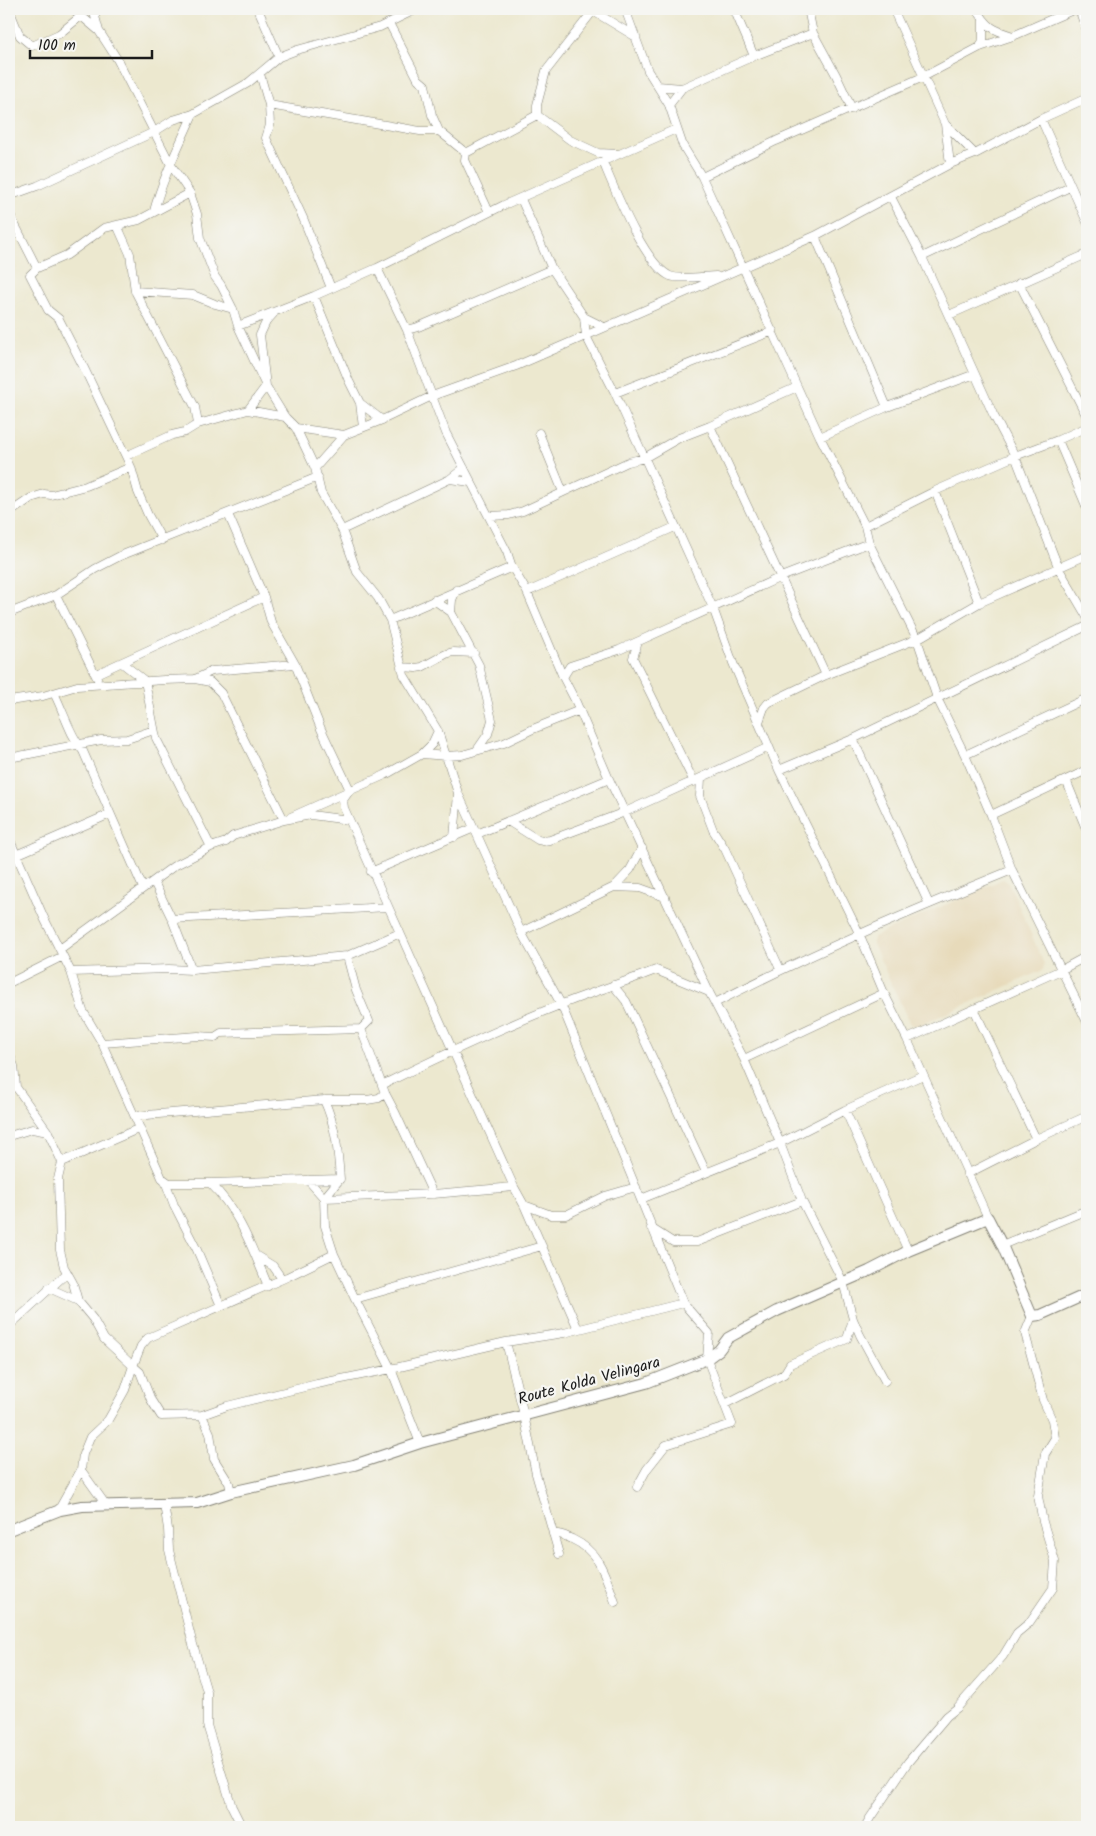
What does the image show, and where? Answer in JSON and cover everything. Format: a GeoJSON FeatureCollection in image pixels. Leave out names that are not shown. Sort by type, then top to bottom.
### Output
{"type":"FeatureCollection","features":[{"type":"Feature","properties":{"kind":"main road","name":"Route Kolda Velingara"},"geometry":{"type":"LineString","coordinates":[[9,1530],[58,1511],[82,1506],[197,1503],[231,1492],[354,1465],[420,1443],[646,1383],[707,1360],[719,1350],[728,1338],[748,1326],[869,1271],[908,1250],[988,1218]]}},
{"type":"Feature","properties":{"kind":"main road"},"geometry":{"type":"LineString","coordinates":[[988,1218],[1002,1245],[1032,1316],[1040,1315],[1087,1294]]}},
{"type":"Feature","properties":{"kind":"street"},"geometry":{"type":"LineString","coordinates":[[9,9],[20,36],[32,46],[59,34],[81,16]]}},
{"type":"Feature","properties":{"kind":"street"},"geometry":{"type":"LineString","coordinates":[[73,9],[99,32],[117,59],[171,165],[190,193],[197,214],[200,238],[215,277],[233,308],[238,326],[266,386],[285,417],[296,428],[315,468],[321,493],[342,530],[357,572],[378,598],[390,620],[402,666],[414,694],[429,714],[438,731],[458,794],[521,932],[561,1004],[683,1303],[709,1333],[707,1360],[732,1424],[666,1444],[636,1487]]}},
{"type":"Feature","properties":{"kind":"street"},"geometry":{"type":"LineString","coordinates":[[93,9],[99,32]]}},
{"type":"Feature","properties":{"kind":"street"},"geometry":{"type":"LineString","coordinates":[[258,9],[279,57]]}},
{"type":"Feature","properties":{"kind":"street"},"geometry":{"type":"LineString","coordinates":[[9,196],[38,186],[154,132],[173,120],[193,114],[248,83],[279,57],[380,27],[413,9]]}},
{"type":"Feature","properties":{"kind":"street"},"geometry":{"type":"LineString","coordinates":[[624,9],[648,71],[669,105],[683,146],[702,177],[820,437],[865,526],[869,543],[917,639],[937,698],[965,755],[1012,870],[1087,1022]]}},
{"type":"Feature","properties":{"kind":"street"},"geometry":{"type":"LineString","coordinates":[[734,9],[754,56]]}},
{"type":"Feature","properties":{"kind":"street"},"geometry":{"type":"LineString","coordinates":[[808,9],[813,33],[852,109]]}},
{"type":"Feature","properties":{"kind":"street"},"geometry":{"type":"LineString","coordinates":[[893,9],[945,124],[950,164]]}},
{"type":"Feature","properties":{"kind":"street"},"geometry":{"type":"LineString","coordinates":[[976,9],[993,30],[1013,36]]}},
{"type":"Feature","properties":{"kind":"street"},"geometry":{"type":"LineString","coordinates":[[702,177],[776,141],[923,77],[980,47],[1013,36],[1077,9],[1087,32]]}},
{"type":"Feature","properties":{"kind":"street"},"geometry":{"type":"LineString","coordinates":[[537,115],[537,105],[546,71],[594,10],[636,37]]}},
{"type":"Feature","properties":{"kind":"street"},"geometry":{"type":"LineString","coordinates":[[980,47],[983,20]]}},
{"type":"Feature","properties":{"kind":"street"},"geometry":{"type":"LineString","coordinates":[[389,22],[418,79],[424,85],[439,131],[466,152]]}},
{"type":"Feature","properties":{"kind":"street"},"geometry":{"type":"LineString","coordinates":[[669,105],[682,88],[754,56],[813,33]]}},
{"type":"Feature","properties":{"kind":"street"},"geometry":{"type":"LineString","coordinates":[[260,74],[269,105],[270,125],[266,138],[303,218],[331,288]]}},
{"type":"Feature","properties":{"kind":"street"},"geometry":{"type":"LineString","coordinates":[[658,86],[682,88]]}},
{"type":"Feature","properties":{"kind":"street"},"geometry":{"type":"LineString","coordinates":[[315,468],[344,435],[382,420],[432,396],[516,366],[815,236],[950,164],[975,154],[1041,119],[1087,98]]}},
{"type":"Feature","properties":{"kind":"street"},"geometry":{"type":"LineString","coordinates":[[269,105],[420,131],[439,131]]}},
{"type":"Feature","properties":{"kind":"street"},"geometry":{"type":"LineString","coordinates":[[154,211],[161,185],[193,114]]}},
{"type":"Feature","properties":{"kind":"street"},"geometry":{"type":"LineString","coordinates":[[466,152],[537,115]]}},
{"type":"Feature","properties":{"kind":"street"},"geometry":{"type":"LineString","coordinates":[[537,115],[570,140],[598,153],[621,154]]}},
{"type":"Feature","properties":{"kind":"street"},"geometry":{"type":"LineString","coordinates":[[1041,119],[1087,222]]}},
{"type":"Feature","properties":{"kind":"street"},"geometry":{"type":"LineString","coordinates":[[945,124],[975,154]]}},
{"type":"Feature","properties":{"kind":"street"},"geometry":{"type":"LineString","coordinates":[[238,326],[314,296],[377,268],[489,212],[676,129]]}},
{"type":"Feature","properties":{"kind":"street"},"geometry":{"type":"LineString","coordinates":[[466,152],[465,160],[489,212]]}},
{"type":"Feature","properties":{"kind":"street"},"geometry":{"type":"LineString","coordinates":[[603,162],[628,221],[656,266],[672,277],[721,276]]}},
{"type":"Feature","properties":{"kind":"street"},"geometry":{"type":"LineString","coordinates":[[922,257],[1070,187]]}},
{"type":"Feature","properties":{"kind":"street"},"geometry":{"type":"LineString","coordinates":[[162,540],[138,492],[126,456],[84,368],[59,319],[48,310],[30,275],[37,268],[67,254],[104,228],[139,220],[190,193]]}},
{"type":"Feature","properties":{"kind":"street"},"geometry":{"type":"LineString","coordinates":[[891,196],[922,257],[993,414],[1015,456],[1059,569],[1087,617]]}},
{"type":"Feature","properties":{"kind":"street"},"geometry":{"type":"LineString","coordinates":[[521,199],[552,270],[584,317],[586,336],[615,393],[713,608],[733,664],[760,722],[779,770],[859,933],[884,993],[907,1039],[988,1218]]}},
{"type":"Feature","properties":{"kind":"street"},"geometry":{"type":"LineString","coordinates":[[9,213],[37,268]]}},
{"type":"Feature","properties":{"kind":"street"},"geometry":{"type":"LineString","coordinates":[[117,224],[130,254],[134,291],[195,407],[198,424]]}},
{"type":"Feature","properties":{"kind":"street"},"geometry":{"type":"LineString","coordinates":[[815,236],[887,407]]}},
{"type":"Feature","properties":{"kind":"street"},"geometry":{"type":"LineString","coordinates":[[949,315],[1087,254]]}},
{"type":"Feature","properties":{"kind":"street"},"geometry":{"type":"LineString","coordinates":[[377,268],[407,330],[446,433],[470,482],[490,516],[512,567],[527,592],[609,779],[709,992],[744,1059],[780,1143],[802,1201],[843,1282],[853,1319],[885,1381]]}},
{"type":"Feature","properties":{"kind":"street"},"geometry":{"type":"LineString","coordinates":[[407,330],[552,270]]}},
{"type":"Feature","properties":{"kind":"street"},"geometry":{"type":"LineString","coordinates":[[1019,283],[1087,417]]}},
{"type":"Feature","properties":{"kind":"street"},"geometry":{"type":"LineString","coordinates":[[134,291],[193,295],[215,304],[233,308]]}},
{"type":"Feature","properties":{"kind":"street"},"geometry":{"type":"LineString","coordinates":[[314,296],[360,403],[363,427]]}},
{"type":"Feature","properties":{"kind":"street"},"geometry":{"type":"LineString","coordinates":[[248,410],[266,386],[260,334],[266,322],[275,312]]}},
{"type":"Feature","properties":{"kind":"street"},"geometry":{"type":"LineString","coordinates":[[584,317],[604,327]]}},
{"type":"Feature","properties":{"kind":"street"},"geometry":{"type":"LineString","coordinates":[[615,393],[773,331]]}},
{"type":"Feature","properties":{"kind":"street"},"geometry":{"type":"LineString","coordinates":[[820,437],[887,407],[975,374]]}},
{"type":"Feature","properties":{"kind":"street"},"geometry":{"type":"LineString","coordinates":[[490,516],[509,515],[523,511],[628,462],[644,458],[679,438],[797,387]]}},
{"type":"Feature","properties":{"kind":"street"},"geometry":{"type":"LineString","coordinates":[[360,403],[382,420]]}},
{"type":"Feature","properties":{"kind":"street"},"geometry":{"type":"LineString","coordinates":[[126,456],[185,432],[198,424],[248,410],[285,417]]}},
{"type":"Feature","properties":{"kind":"street"},"geometry":{"type":"LineString","coordinates":[[710,426],[826,675]]}},
{"type":"Feature","properties":{"kind":"street"},"geometry":{"type":"LineString","coordinates":[[865,526],[935,491],[1087,426]]}},
{"type":"Feature","properties":{"kind":"street"},"geometry":{"type":"LineString","coordinates":[[296,428],[344,435]]}},
{"type":"Feature","properties":{"kind":"street"},"geometry":{"type":"LineString","coordinates":[[539,433],[563,492]]}},
{"type":"Feature","properties":{"kind":"street"},"geometry":{"type":"LineString","coordinates":[[1058,440],[1087,508]]}},
{"type":"Feature","properties":{"kind":"street"},"geometry":{"type":"LineString","coordinates":[[9,513],[31,498],[86,486],[130,467]]}},
{"type":"Feature","properties":{"kind":"street"},"geometry":{"type":"LineString","coordinates":[[342,530],[450,479],[464,468]]}},
{"type":"Feature","properties":{"kind":"street"},"geometry":{"type":"LineString","coordinates":[[9,612],[56,595],[95,569],[120,556],[318,477]]}},
{"type":"Feature","properties":{"kind":"street"},"geometry":{"type":"LineString","coordinates":[[450,479],[470,482]]}},
{"type":"Feature","properties":{"kind":"street"},"geometry":{"type":"LineString","coordinates":[[935,491],[979,603]]}},
{"type":"Feature","properties":{"kind":"street"},"geometry":{"type":"LineString","coordinates":[[228,514],[264,597],[271,622],[295,664],[321,729],[350,790]]}},
{"type":"Feature","properties":{"kind":"street"},"geometry":{"type":"LineString","coordinates":[[527,592],[675,527]]}},
{"type":"Feature","properties":{"kind":"street"},"geometry":{"type":"LineString","coordinates":[[563,677],[570,666],[619,650],[781,577],[869,543]]}},
{"type":"Feature","properties":{"kind":"street"},"geometry":{"type":"LineString","coordinates":[[760,722],[764,708],[768,703],[826,675],[917,639],[979,603],[1087,555]]}},
{"type":"Feature","properties":{"kind":"street"},"geometry":{"type":"LineString","coordinates":[[390,620],[512,567]]}},
{"type":"Feature","properties":{"kind":"street"},"geometry":{"type":"LineString","coordinates":[[451,612],[452,600],[456,590]]}},
{"type":"Feature","properties":{"kind":"street"},"geometry":{"type":"LineString","coordinates":[[56,595],[101,684]]}},
{"type":"Feature","properties":{"kind":"street"},"geometry":{"type":"LineString","coordinates":[[96,674],[264,597]]}},
{"type":"Feature","properties":{"kind":"street"},"geometry":{"type":"LineString","coordinates":[[434,600],[451,612],[466,642],[474,653],[481,674],[492,720],[488,734],[477,750]]}},
{"type":"Feature","properties":{"kind":"street"},"geometry":{"type":"LineString","coordinates":[[779,770],[853,739],[1087,626]]}},
{"type":"Feature","properties":{"kind":"street"},"geometry":{"type":"LineString","coordinates":[[459,652],[466,642]]}},
{"type":"Feature","properties":{"kind":"street"},"geometry":{"type":"LineString","coordinates":[[633,658],[638,642]]}},
{"type":"Feature","properties":{"kind":"street"},"geometry":{"type":"LineString","coordinates":[[619,650],[633,658],[694,782],[713,830],[725,850],[780,969]]}},
{"type":"Feature","properties":{"kind":"street"},"geometry":{"type":"LineString","coordinates":[[402,666],[422,667],[446,654],[459,652],[474,653]]}},
{"type":"Feature","properties":{"kind":"street"},"geometry":{"type":"LineString","coordinates":[[122,663],[145,681],[156,738],[211,846]]}},
{"type":"Feature","properties":{"kind":"street"},"geometry":{"type":"LineString","coordinates":[[195,679],[212,671],[295,664]]}},
{"type":"Feature","properties":{"kind":"street"},"geometry":{"type":"LineString","coordinates":[[210,682],[212,671]]}},
{"type":"Feature","properties":{"kind":"street"},"geometry":{"type":"LineString","coordinates":[[9,701],[54,693],[77,686],[195,679],[210,682],[221,693],[284,820]]}},
{"type":"Feature","properties":{"kind":"street"},"geometry":{"type":"LineString","coordinates":[[54,693],[78,746],[83,751],[143,888]]}},
{"type":"Feature","properties":{"kind":"street"},"geometry":{"type":"LineString","coordinates":[[965,755],[1087,698]]}},
{"type":"Feature","properties":{"kind":"street"},"geometry":{"type":"LineString","coordinates":[[422,754],[462,755],[504,743],[533,728],[580,710]]}},
{"type":"Feature","properties":{"kind":"street"},"geometry":{"type":"LineString","coordinates":[[9,758],[101,740],[127,739],[154,730]]}},
{"type":"Feature","properties":{"kind":"street"},"geometry":{"type":"LineString","coordinates":[[9,983],[62,953],[169,869],[211,846],[226,842],[234,836],[284,820],[385,774],[422,754],[432,744],[438,731]]}},
{"type":"Feature","properties":{"kind":"street"},"geometry":{"type":"LineString","coordinates":[[853,739],[929,904]]}},
{"type":"Feature","properties":{"kind":"street"},"geometry":{"type":"LineString","coordinates":[[508,821],[538,840],[543,841],[625,812],[769,747]]}},
{"type":"Feature","properties":{"kind":"street"},"geometry":{"type":"LineString","coordinates":[[991,815],[1087,770]]}},
{"type":"Feature","properties":{"kind":"street"},"geometry":{"type":"LineString","coordinates":[[371,872],[454,837],[508,821],[609,779]]}},
{"type":"Feature","properties":{"kind":"street"},"geometry":{"type":"LineString","coordinates":[[1066,780],[1087,830]]}},
{"type":"Feature","properties":{"kind":"street"},"geometry":{"type":"LineString","coordinates":[[694,782],[700,796]]}},
{"type":"Feature","properties":{"kind":"street"},"geometry":{"type":"LineString","coordinates":[[350,790],[343,800],[349,820],[452,1051],[524,1205],[578,1329]]}},
{"type":"Feature","properties":{"kind":"street"},"geometry":{"type":"LineString","coordinates":[[454,837],[458,794]]}},
{"type":"Feature","properties":{"kind":"street"},"geometry":{"type":"LineString","coordinates":[[13,857],[110,814]]}},
{"type":"Feature","properties":{"kind":"street"},"geometry":{"type":"LineString","coordinates":[[284,820],[311,815],[349,820]]}},
{"type":"Feature","properties":{"kind":"street"},"geometry":{"type":"LineString","coordinates":[[9,838],[13,857],[71,972],[83,1011],[102,1043],[221,1306]]}},
{"type":"Feature","properties":{"kind":"street"},"geometry":{"type":"LineString","coordinates":[[521,932],[614,887],[630,870],[642,848]]}},
{"type":"Feature","properties":{"kind":"street"},"geometry":{"type":"LineString","coordinates":[[715,1003],[780,969],[859,933],[1012,870]]}},
{"type":"Feature","properties":{"kind":"street"},"geometry":{"type":"LineString","coordinates":[[154,882],[172,919],[192,970]]}},
{"type":"Feature","properties":{"kind":"street"},"geometry":{"type":"LineString","coordinates":[[614,887],[640,888],[664,897]]}},
{"type":"Feature","properties":{"kind":"street"},"geometry":{"type":"LineString","coordinates":[[172,919],[388,907]]}},
{"type":"Feature","properties":{"kind":"street"},"geometry":{"type":"LineString","coordinates":[[71,972],[192,970],[347,956],[400,933]]}},
{"type":"Feature","properties":{"kind":"street"},"geometry":{"type":"LineString","coordinates":[[102,1043],[198,1036],[215,1037],[221,1033],[361,1029],[369,1021],[356,990],[347,956]]}},
{"type":"Feature","properties":{"kind":"street"},"geometry":{"type":"LineString","coordinates":[[907,1039],[1061,970],[1087,956]]}},
{"type":"Feature","properties":{"kind":"street"},"geometry":{"type":"LineString","coordinates":[[134,1116],[324,1100],[367,1100],[379,1098],[383,1089],[452,1051],[561,1004],[656,970],[709,992]]}},
{"type":"Feature","properties":{"kind":"street"},"geometry":{"type":"LineString","coordinates":[[626,1001],[625,989],[628,981]]}},
{"type":"Feature","properties":{"kind":"street"},"geometry":{"type":"LineString","coordinates":[[614,985],[626,1001],[706,1172]]}},
{"type":"Feature","properties":{"kind":"street"},"geometry":{"type":"LineString","coordinates":[[744,1059],[884,993]]}},
{"type":"Feature","properties":{"kind":"street"},"geometry":{"type":"LineString","coordinates":[[974,1009],[1036,1139]]}},
{"type":"Feature","properties":{"kind":"street"},"geometry":{"type":"LineString","coordinates":[[361,1029],[383,1089],[433,1194]]}},
{"type":"Feature","properties":{"kind":"street"},"geometry":{"type":"LineString","coordinates":[[9,1053],[14,1066],[16,1087],[48,1132],[62,1162],[58,1179],[60,1250],[66,1273],[73,1283],[78,1301],[93,1319],[104,1339],[140,1372],[151,1400],[160,1416],[202,1415],[227,1406],[317,1384],[391,1370],[506,1342],[578,1329],[683,1303]]}},
{"type":"Feature","properties":{"kind":"street"},"geometry":{"type":"LineString","coordinates":[[641,1199],[780,1143],[845,1110],[923,1075]]}},
{"type":"Feature","properties":{"kind":"street"},"geometry":{"type":"LineString","coordinates":[[324,1100],[331,1116],[338,1143],[340,1179],[324,1198]]}},
{"type":"Feature","properties":{"kind":"street"},"geometry":{"type":"LineString","coordinates":[[331,1116],[338,1101]]}},
{"type":"Feature","properties":{"kind":"street"},"geometry":{"type":"LineString","coordinates":[[845,1110],[908,1250]]}},
{"type":"Feature","properties":{"kind":"street"},"geometry":{"type":"LineString","coordinates":[[967,1174],[1087,1116]]}},
{"type":"Feature","properties":{"kind":"street"},"geometry":{"type":"LineString","coordinates":[[62,1162],[140,1128]]}},
{"type":"Feature","properties":{"kind":"street"},"geometry":{"type":"LineString","coordinates":[[9,1136],[32,1129],[48,1132]]}},
{"type":"Feature","properties":{"kind":"street"},"geometry":{"type":"LineString","coordinates":[[165,1181],[169,1183],[210,1183],[340,1179]]}},
{"type":"Feature","properties":{"kind":"street"},"geometry":{"type":"LineString","coordinates":[[308,1180],[324,1198],[325,1226],[334,1254],[391,1370],[420,1443]]}},
{"type":"Feature","properties":{"kind":"street"},"geometry":{"type":"LineString","coordinates":[[210,1183],[235,1212],[268,1286]]}},
{"type":"Feature","properties":{"kind":"street"},"geometry":{"type":"LineString","coordinates":[[324,1198],[433,1194],[514,1186]]}},
{"type":"Feature","properties":{"kind":"street"},"geometry":{"type":"LineString","coordinates":[[524,1205],[551,1215],[566,1215],[605,1196],[636,1187]]}},
{"type":"Feature","properties":{"kind":"street"},"geometry":{"type":"LineString","coordinates":[[651,1228],[673,1242],[697,1242],[802,1201]]}},
{"type":"Feature","properties":{"kind":"street"},"geometry":{"type":"LineString","coordinates":[[1002,1245],[1087,1210]]}},
{"type":"Feature","properties":{"kind":"street"},"geometry":{"type":"LineString","coordinates":[[355,1299],[542,1246]]}},
{"type":"Feature","properties":{"kind":"street"},"geometry":{"type":"LineString","coordinates":[[58,1511],[82,1470],[83,1454],[90,1437],[108,1420],[125,1390],[141,1346],[148,1338],[268,1286],[334,1254]]}},
{"type":"Feature","properties":{"kind":"street"},"geometry":{"type":"LineString","coordinates":[[255,1255],[273,1266],[282,1279]]}},
{"type":"Feature","properties":{"kind":"street"},"geometry":{"type":"LineString","coordinates":[[9,1326],[66,1273]]}},
{"type":"Feature","properties":{"kind":"street"},"geometry":{"type":"LineString","coordinates":[[49,1288],[78,1301]]}},
{"type":"Feature","properties":{"kind":"street"},"geometry":{"type":"LineString","coordinates":[[865,1827],[908,1762],[1002,1656],[1017,1634],[1034,1617],[1053,1588],[1055,1560],[1045,1532],[1038,1496],[1045,1454],[1055,1438],[1052,1420],[1043,1400],[1025,1334],[1032,1316]]}},
{"type":"Feature","properties":{"kind":"street"},"geometry":{"type":"LineString","coordinates":[[725,1404],[784,1374],[790,1364],[847,1339],[853,1319]]}},
{"type":"Feature","properties":{"kind":"street"},"geometry":{"type":"LineString","coordinates":[[506,1342],[536,1474],[559,1554]]}},
{"type":"Feature","properties":{"kind":"street"},"geometry":{"type":"LineString","coordinates":[[202,1415],[210,1433],[214,1459],[229,1483],[231,1492]]}},
{"type":"Feature","properties":{"kind":"street"},"geometry":{"type":"LineString","coordinates":[[82,1470],[106,1505]]}},
{"type":"Feature","properties":{"kind":"street"},"geometry":{"type":"LineString","coordinates":[[164,1504],[169,1550],[189,1632],[207,1692],[207,1724],[232,1807],[242,1827]]}},
{"type":"Feature","properties":{"kind":"street"},"geometry":{"type":"LineString","coordinates":[[553,1534],[560,1534],[577,1541],[591,1552],[600,1564],[615,1602]]}},
{"type":"Feature","properties":{"kind":"shaded area"},"geometry":{"type":"Polygon","coordinates":[[[1003,879],[1009,883],[1044,964],[1043,970],[916,1027],[910,1024],[873,944],[873,937],[1003,879]]]}}]}
